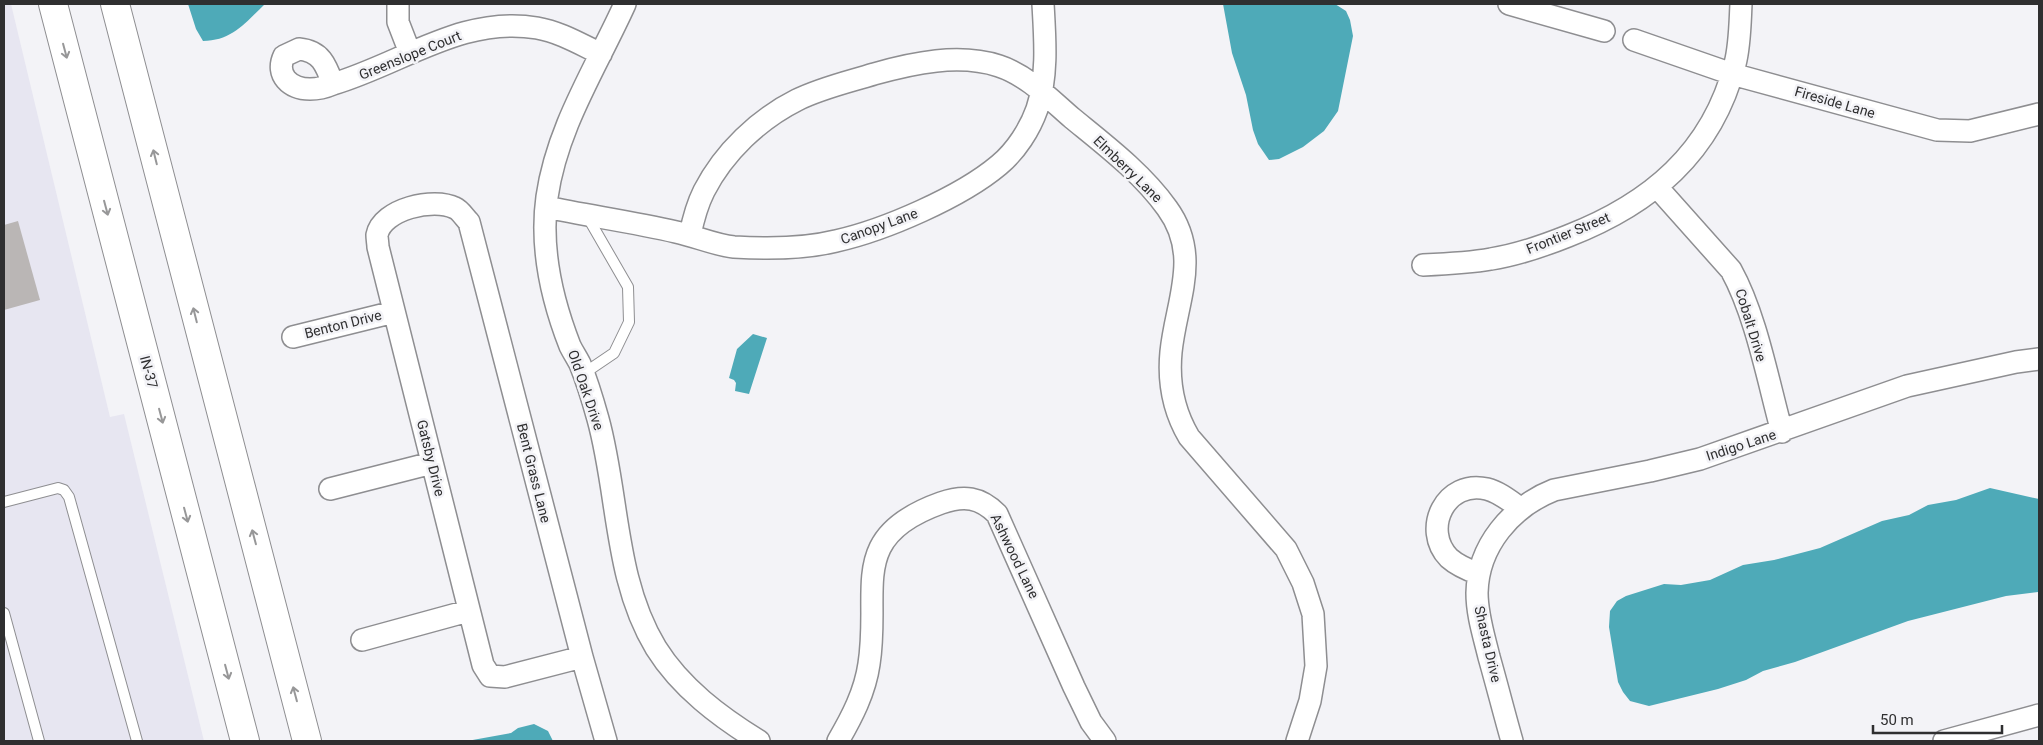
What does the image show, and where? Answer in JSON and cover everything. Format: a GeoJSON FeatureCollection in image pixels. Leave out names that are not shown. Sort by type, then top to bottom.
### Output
{"type":"FeatureCollection","features":[{"type":"Feature","properties":{"kind":"highway","name":"IN-37"},"geometry":{"type":"LineString","coordinates":[[53,4],[245,741]]}},
{"type":"Feature","properties":{"kind":"highway"},"geometry":{"type":"LineString","coordinates":[[115,4],[308,741]]}},
{"type":"Feature","properties":{"kind":"street"},"geometry":{"type":"LineString","coordinates":[[398,4],[398,22],[410,53]]}},
{"type":"Feature","properties":{"kind":"street","name":"Old Oak Drive"},"geometry":{"type":"LineString","coordinates":[[625,4],[565,127],[554,164],[546,207],[544,231],[557,309],[598,418],[610,476],[622,552],[630,589],[641,620],[657,649],[678,677],[725,720],[759,741]]}},
{"type":"Feature","properties":{"kind":"street","name":"Canopy Lane"},"geometry":{"type":"LineString","coordinates":[[546,207],[690,235],[732,246],[757,248],[804,246],[835,242],[865,233],[917,213],[976,182],[1001,164],[1020,142],[1036,110],[1041,92],[1046,50],[1043,4]]}},
{"type":"Feature","properties":{"kind":"street"},"geometry":{"type":"LineString","coordinates":[[1509,4],[1604,30]]}},
{"type":"Feature","properties":{"kind":"street","name":"Frontier Street"},"geometry":{"type":"LineString","coordinates":[[1423,265],[1493,259],[1550,243],[1593,226],[1618,213],[1668,178],[1686,159],[1705,133],[1721,104],[1736,62],[1741,4]]}},
{"type":"Feature","properties":{"kind":"street","name":"Greenslope Court"},"geometry":{"type":"LineString","coordinates":[[333,84],[354,78],[451,36],[483,27],[538,28],[564,36],[601,54]]}},
{"type":"Feature","properties":{"kind":"street","name":"Fireside Lane"},"geometry":{"type":"LineString","coordinates":[[1634,40],[1732,74],[1937,130],[1978,129],[2039,114]]}},
{"type":"Feature","properties":{"kind":"street","name":"Elmberry Lane"},"geometry":{"type":"LineString","coordinates":[[690,235],[695,213],[704,190],[738,144],[774,112],[798,99],[896,68],[945,60],[969,61],[998,66],[1017,74],[1041,92],[1111,151],[1150,187],[1168,208],[1178,226],[1184,246],[1186,270],[1183,296],[1171,351],[1170,380],[1173,403],[1180,422],[1189,438],[1286,549],[1303,583],[1312,614],[1316,666],[1310,701],[1297,741]]}},
{"type":"Feature","properties":{"kind":"street","name":"Cobalt Drive"},"geometry":{"type":"LineString","coordinates":[[1657,187],[1731,270],[1737,280],[1749,312],[1782,432]]}},
{"type":"Feature","properties":{"kind":"street","name":"Gatsby Drive"},"geometry":{"type":"LineString","coordinates":[[456,208],[436,203],[406,207],[384,223],[377,235],[378,247],[394,312],[483,665],[490,676],[505,677],[582,657]]}},
{"type":"Feature","properties":{"kind":"street","name":"Bent Grass Lane"},"geometry":{"type":"LineString","coordinates":[[456,208],[469,222],[582,657],[606,741]]}},
{"type":"Feature","properties":{"kind":"street","name":"Benton Drive"},"geometry":{"type":"LineString","coordinates":[[293,337],[394,312]]}},
{"type":"Feature","properties":{"kind":"street","name":"Indigo Lane"},"geometry":{"type":"LineString","coordinates":[[1479,574],[1484,556],[1491,542],[1514,513],[1540,495],[1560,488],[1650,471],[1700,459],[1782,432],[1906,386],[2016,362],[2039,359]]}},
{"type":"Feature","properties":{"kind":"street"},"geometry":{"type":"LineString","coordinates":[[330,489],[432,463]]}},
{"type":"Feature","properties":{"kind":"street"},"geometry":{"type":"LineString","coordinates":[[1479,574],[1458,565],[1443,551],[1436,532],[1439,511],[1454,494],[1474,488],[1498,493],[1520,508]]}},
{"type":"Feature","properties":{"kind":"street","name":"Ashwood Lane"},"geometry":{"type":"LineString","coordinates":[[838,741],[858,703],[870,663],[871,582],[875,560],[884,542],[896,526],[911,516],[950,500],[964,498],[978,500],[987,504],[997,514],[1074,687],[1091,722],[1105,741]]}},
{"type":"Feature","properties":{"kind":"street","name":"Shasta Drive"},"geometry":{"type":"LineString","coordinates":[[1479,574],[1477,593],[1479,616],[1512,741]]}},
{"type":"Feature","properties":{"kind":"street"},"geometry":{"type":"LineString","coordinates":[[362,640],[468,611]]}},
{"type":"Feature","properties":{"kind":"street"},"geometry":{"type":"LineString","coordinates":[[1944,741],[2039,715]]}},
{"type":"Feature","properties":{"kind":"lane"},"geometry":{"type":"LineString","coordinates":[[583,374],[614,353],[629,322],[628,287],[587,215]]}},
{"type":"Feature","properties":{"kind":"lane"},"geometry":{"type":"LineString","coordinates":[[4,502],[58,488],[64,490],[69,497],[137,741]]}},
{"type":"Feature","properties":{"kind":"lane"},"geometry":{"type":"LineString","coordinates":[[4,613],[39,741]]}},
{"type":"Feature","properties":{"kind":"shaded area"},"geometry":{"type":"Polygon","coordinates":[[[4,4],[11,4],[110,417],[124,414],[204,741],[4,741],[4,4]]]}},
{"type":"Feature","properties":{"kind":"water"},"geometry":{"type":"Polygon","coordinates":[[[188,4],[265,4],[245,24],[230,34],[222,38],[203,41],[196,29],[188,4]]]}},
{"type":"Feature","properties":{"kind":"water"},"geometry":{"type":"Polygon","coordinates":[[[1223,4],[1335,4],[1346,11],[1350,20],[1353,36],[1338,111],[1324,131],[1303,147],[1279,159],[1269,160],[1258,144],[1253,130],[1246,95],[1232,53],[1223,4]]]}},
{"type":"Feature","properties":{"kind":"water"},"geometry":{"type":"Polygon","coordinates":[[[753,334],[767,338],[749,394],[735,391],[736,383],[729,378],[737,349],[753,334]]]}},
{"type":"Feature","properties":{"kind":"water"},"geometry":{"type":"Polygon","coordinates":[[[1990,488],[2039,499],[2038,592],[2006,596],[1908,621],[1795,662],[1763,671],[1746,680],[1649,706],[1630,701],[1623,692],[1618,682],[1609,627],[1610,611],[1617,601],[1626,596],[1664,584],[1681,585],[1710,580],[1743,565],[1774,560],[1820,548],[1882,521],[1909,515],[1928,505],[1956,500],[1990,488]]]}},
{"type":"Feature","properties":{"kind":"water"},"geometry":{"type":"Polygon","coordinates":[[[534,724],[548,731],[553,741],[467,741],[511,733],[518,728],[534,724]]]}},
{"type":"Feature","properties":{"kind":"building"},"geometry":{"type":"Polygon","coordinates":[[[18,221],[40,300],[4,310],[4,225],[18,221]]]}}]}
